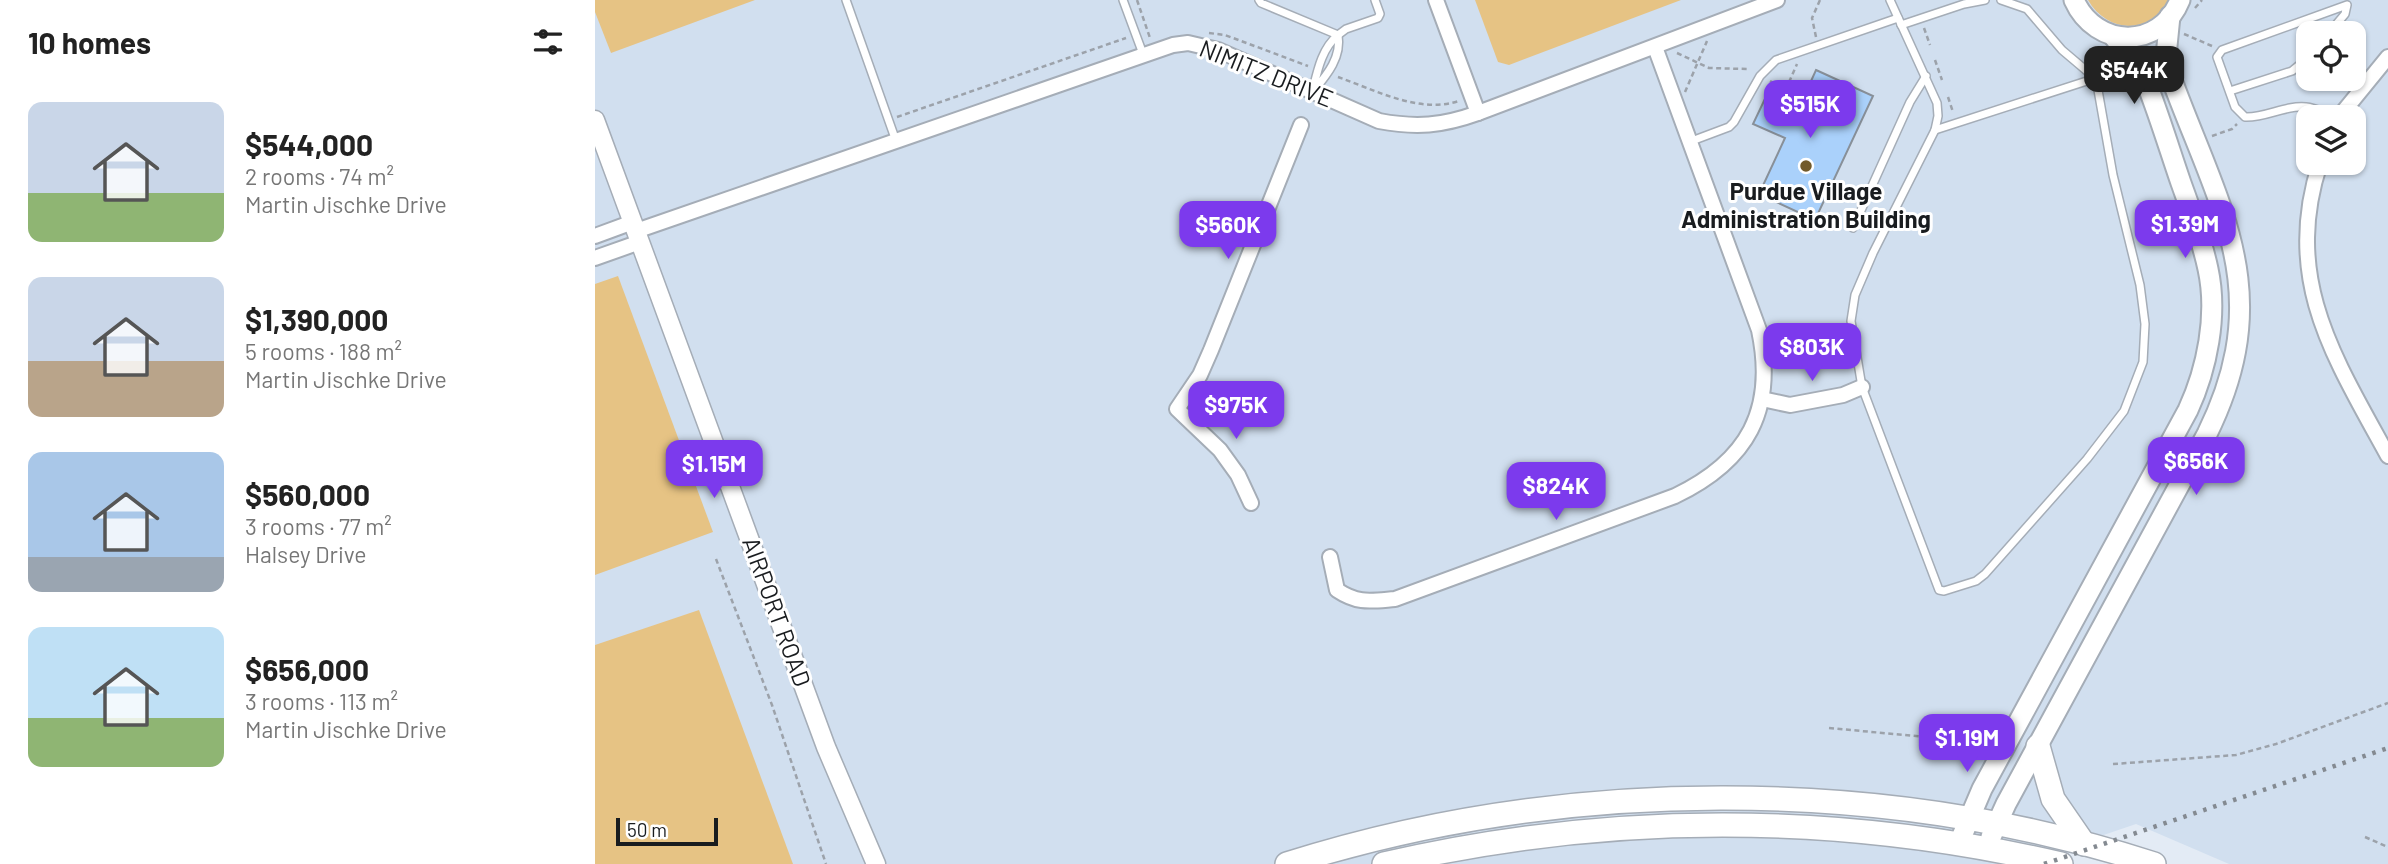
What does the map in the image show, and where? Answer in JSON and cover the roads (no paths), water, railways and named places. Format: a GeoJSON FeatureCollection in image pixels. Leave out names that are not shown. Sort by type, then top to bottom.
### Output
{"type":"FeatureCollection","features":[{"type":"Feature","properties":{"kind":"main road"},"geometry":{"type":"LineString","coordinates":[[1959,843],[1967,819],[2004,749],[2188,410],[2196,393],[2211,328],[2209,272],[2148,87],[2137,66],[2115,37],[2095,26],[2074,1]]}},
{"type":"Feature","properties":{"kind":"main road"},"geometry":{"type":"LineString","coordinates":[[2115,37],[2141,36],[2182,15]]}},
{"type":"Feature","properties":{"kind":"main road"},"geometry":{"type":"LineString","coordinates":[[1988,848],[1996,824],[2221,407],[2236,354],[2240,325],[2240,288],[2236,255],[2208,168],[2169,72],[2166,56],[2182,15]]}},
{"type":"Feature","properties":{"kind":"main road"},"geometry":{"type":"LineString","coordinates":[[2038,746],[2053,799],[2084,844]]}},
{"type":"Feature","properties":{"kind":"main road"},"geometry":{"type":"LineString","coordinates":[[1287,864],[1370,841],[1485,818],[1610,803],[1729,799],[1817,801],[1967,819],[2084,844],[2154,864]]}},
{"type":"Feature","properties":{"kind":"main road"},"geometry":{"type":"LineString","coordinates":[[1384,864],[1435,852],[1535,836],[1667,825],[1812,826],[1959,843],[2061,864]]}},
{"type":"Feature","properties":{"kind":"street"},"geometry":{"type":"LineString","coordinates":[[1436,0],[1478,113]]}},
{"type":"Feature","properties":{"kind":"street","name":"NIMITZ DRIVE"},"geometry":{"type":"LineString","coordinates":[[636,232],[1173,45],[1199,44],[1218,50],[1379,121],[1406,126],[1432,125],[1478,113],[1777,0]]}},
{"type":"Feature","properties":{"kind":"street"},"geometry":{"type":"LineString","coordinates":[[1330,557],[1337,590],[1364,602],[1395,600],[1664,501],[1699,485],[1723,468],[1739,450],[1751,429],[1762,398],[1765,370],[1759,330],[1655,47]]}},
{"type":"Feature","properties":{"kind":"street"},"geometry":{"type":"LineString","coordinates":[[2348,105],[2388,57]]}},
{"type":"Feature","properties":{"kind":"street","name":"AIRPORT ROAD"},"geometry":{"type":"LineString","coordinates":[[595,120],[826,747],[876,864]]}},
{"type":"Feature","properties":{"kind":"street"},"geometry":{"type":"LineString","coordinates":[[1251,503],[1226,457],[1177,409],[1200,374],[1211,351],[1301,125]]}},
{"type":"Feature","properties":{"kind":"street"},"geometry":{"type":"LineString","coordinates":[[2315,175],[2307,216],[2307,256],[2313,300],[2318,319],[2341,370],[2388,456]]}},
{"type":"Feature","properties":{"kind":"street"},"geometry":{"type":"LineString","coordinates":[[595,236],[636,232]]}},
{"type":"Feature","properties":{"kind":"street"},"geometry":{"type":"LineString","coordinates":[[595,258],[636,232]]}},
{"type":"Feature","properties":{"kind":"street"},"geometry":{"type":"LineString","coordinates":[[1762,398],[1790,405],[1843,394],[1862,387]]}},
{"type":"Feature","properties":{"kind":"lane"},"geometry":{"type":"LineString","coordinates":[[846,0],[896,141]]}},
{"type":"Feature","properties":{"kind":"lane"},"geometry":{"type":"LineString","coordinates":[[1123,0],[1143,54]]}},
{"type":"Feature","properties":{"kind":"lane"},"geometry":{"type":"LineString","coordinates":[[1259,0],[1338,35]]}},
{"type":"Feature","properties":{"kind":"lane"},"geometry":{"type":"LineString","coordinates":[[1312,93],[1329,42],[1346,29],[1378,18],[1380,13],[1375,0]]}},
{"type":"Feature","properties":{"kind":"lane"},"geometry":{"type":"LineString","coordinates":[[1890,0],[1926,76],[1937,103],[1938,116],[1935,130],[1873,253],[1855,295],[1851,321],[1862,387],[1939,590],[1944,592],[1976,581],[2042,512],[2124,411],[2143,362],[2144,306],[2111,165],[2098,90],[2093,79],[2027,9],[2001,0]]}},
{"type":"Feature","properties":{"kind":"lane"},"geometry":{"type":"LineString","coordinates":[[1689,142],[1729,127],[1769,65],[1800,50],[1899,21],[1985,0]]}},
{"type":"Feature","properties":{"kind":"lane"},"geometry":{"type":"LineString","coordinates":[[2303,21],[2347,5],[2345,14],[2339,21]]}},
{"type":"Feature","properties":{"kind":"lane"},"geometry":{"type":"LineString","coordinates":[[2296,23],[2222,50],[2217,57],[2235,107],[2245,117],[2269,115],[2296,107]]}},
{"type":"Feature","properties":{"kind":"lane"},"geometry":{"type":"LineString","coordinates":[[1312,93],[1328,73],[1340,46],[1338,35]]}},
{"type":"Feature","properties":{"kind":"lane"},"geometry":{"type":"LineString","coordinates":[[2229,91],[2296,68]]}},
{"type":"Feature","properties":{"kind":"lane"},"geometry":{"type":"LineString","coordinates":[[1853,228],[1910,102],[1926,76]]}},
{"type":"Feature","properties":{"kind":"lane"},"geometry":{"type":"LineString","coordinates":[[1935,130],[2093,79]]}},
{"type":"Feature","properties":{"kind":"railway"},"geometry":{"type":"LineString","coordinates":[[2044,864],[2388,748]]}},
{"type":"Feature","properties":{"kind":"place","name":"Purdue Village Administration Building"},"geometry":{"type":"Point","coordinates":[1806,166]}}]}
